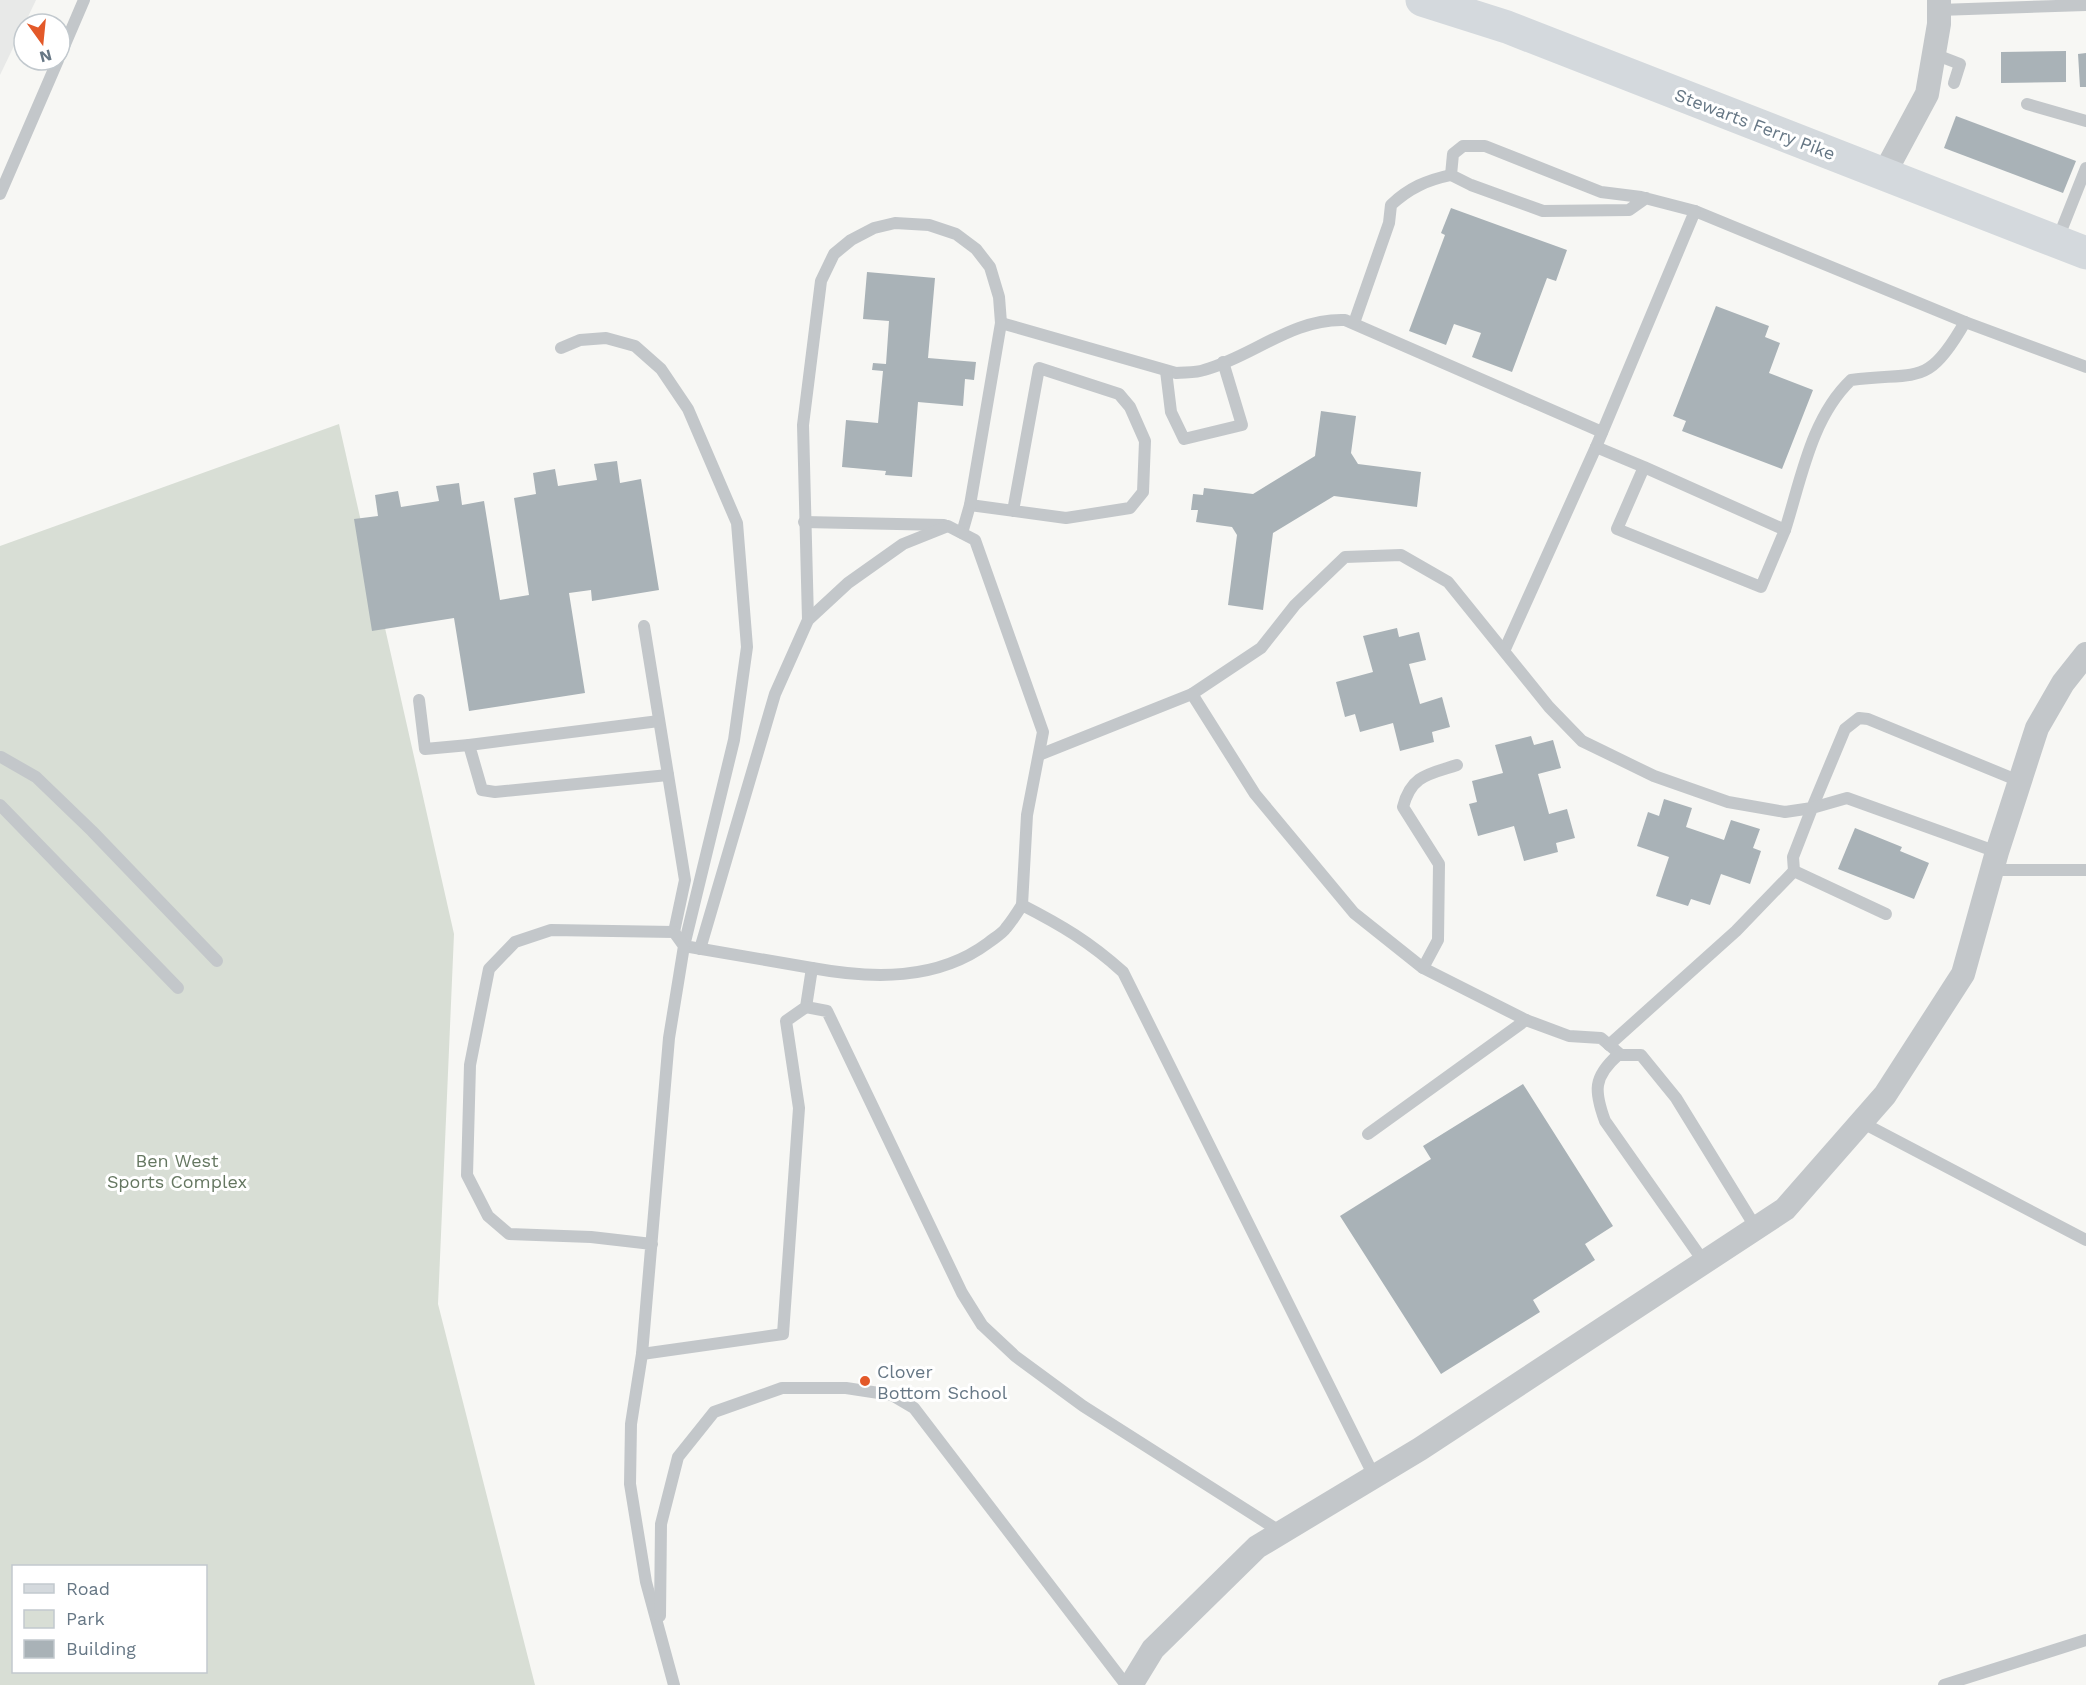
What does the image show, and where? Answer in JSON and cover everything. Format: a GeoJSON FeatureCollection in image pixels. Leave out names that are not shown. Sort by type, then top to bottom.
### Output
{"type":"FeatureCollection","features":[{"type":"Feature","properties":{"kind":"main road","name":"Stewarts Ferry Pike"},"geometry":{"type":"LineString","coordinates":[[1422,0],[1507,27],[2071,248]]}},
{"type":"Feature","properties":{"kind":"street"},"geometry":{"type":"LineString","coordinates":[[1884,174],[1927,94],[1939,5]]}},
{"type":"Feature","properties":{"kind":"street"},"geometry":{"type":"LineString","coordinates":[[1131,1685],[1153,1649],[1257,1547],[1420,1449],[1785,1209],[1885,1095],[1963,974],[2019,781],[2037,728],[2063,683],[2086,654]]}},
{"type":"Feature","properties":{"kind":"lane"},"geometry":{"type":"LineString","coordinates":[[72,28],[84,0]]}},
{"type":"Feature","properties":{"kind":"lane"},"geometry":{"type":"LineString","coordinates":[[1939,5],[2086,5]]}},
{"type":"Feature","properties":{"kind":"lane"},"geometry":{"type":"LineString","coordinates":[[1934,54],[1960,64],[1954,83]]}},
{"type":"Feature","properties":{"kind":"lane"},"geometry":{"type":"LineString","coordinates":[[0,194],[53,72]]}},
{"type":"Feature","properties":{"kind":"lane"},"geometry":{"type":"LineString","coordinates":[[2027,104],[2086,121]]}},
{"type":"Feature","properties":{"kind":"lane"},"geometry":{"type":"LineString","coordinates":[[1451,174],[1453,154],[1463,146],[1485,146],[1601,192],[1646,198],[1695,211],[1965,322],[2086,367]]}},
{"type":"Feature","properties":{"kind":"lane"},"geometry":{"type":"LineString","coordinates":[[2071,248],[2086,168]]}},
{"type":"Feature","properties":{"kind":"lane"},"geometry":{"type":"LineString","coordinates":[[1354,323],[1389,223],[1391,205],[1404,193],[1428,180],[1451,174],[1471,185],[1543,211],[1629,210],[1646,198]]}},
{"type":"Feature","properties":{"kind":"lane"},"geometry":{"type":"LineString","coordinates":[[1505,649],[1596,447],[1695,211]]}},
{"type":"Feature","properties":{"kind":"lane"},"geometry":{"type":"LineString","coordinates":[[808,620],[803,425],[821,281],[834,254],[858,236],[874,228],[895,223],[929,225],[956,234],[976,249],[990,267],[999,297],[1001,323],[962,533]]}},
{"type":"Feature","properties":{"kind":"lane"},"geometry":{"type":"LineString","coordinates":[[1001,323],[1176,373],[1204,370],[1284,334],[1327,319],[1354,323],[1602,432]]}},
{"type":"Feature","properties":{"kind":"lane"},"geometry":{"type":"LineString","coordinates":[[1644,467],[1617,529],[1761,587],[1785,530],[1816,432],[1836,394],[1851,380],[1913,377],[1927,371],[1948,352],[1965,322]]}},
{"type":"Feature","properties":{"kind":"lane"},"geometry":{"type":"LineString","coordinates":[[561,348],[580,340],[606,338],[635,346],[661,369],[688,409],[737,524],[747,647],[735,740],[684,946],[669,1038],[642,1354],[631,1424],[630,1484],[646,1582],[674,1685]]}},
{"type":"Feature","properties":{"kind":"lane"},"geometry":{"type":"LineString","coordinates":[[1166,371],[1171,412],[1184,439],[1242,425],[1222,362]]}},
{"type":"Feature","properties":{"kind":"lane"},"geometry":{"type":"LineString","coordinates":[[969,505],[1013,511],[1066,518],[1130,508],[1143,492],[1145,441],[1130,407],[1119,394],[1039,368],[1013,511]]}},
{"type":"Feature","properties":{"kind":"lane"},"geometry":{"type":"LineString","coordinates":[[1596,447],[1785,530]]}},
{"type":"Feature","properties":{"kind":"lane"},"geometry":{"type":"LineString","coordinates":[[644,626],[685,880],[674,932],[684,946],[853,976],[901,976],[946,966],[977,951],[1005,930],[1022,905],[1027,815],[1043,732],[975,540],[948,526],[804,522]]}},
{"type":"Feature","properties":{"kind":"lane"},"geometry":{"type":"LineString","coordinates":[[700,949],[775,694],[808,620],[848,583],[903,544],[948,526]]}},
{"type":"Feature","properties":{"kind":"lane"},"geometry":{"type":"LineString","coordinates":[[1039,755],[1192,694],[1262,648],[1294,604],[1345,557],[1401,555],[1448,582],[1505,649],[1549,707],[1582,741],[1654,776],[1728,802],[1785,812],[1812,808],[1846,798],[1995,861],[2086,870]]}},
{"type":"Feature","properties":{"kind":"lane"},"geometry":{"type":"LineString","coordinates":[[1192,694],[1256,794],[1354,913],[1423,968],[1526,1020],[1569,1036],[1601,1038],[1621,1055]]}},
{"type":"Feature","properties":{"kind":"lane"},"geometry":{"type":"LineString","coordinates":[[419,700],[425,749],[659,721]]}},
{"type":"Feature","properties":{"kind":"lane"},"geometry":{"type":"LineString","coordinates":[[1609,1045],[1736,931],[1794,871],[1793,857],[1845,729],[1859,718],[1868,719],[2019,781]]}},
{"type":"Feature","properties":{"kind":"lane"},"geometry":{"type":"LineString","coordinates":[[469,745],[482,790],[495,792],[668,775]]}},
{"type":"Feature","properties":{"kind":"lane"},"geometry":{"type":"LineString","coordinates":[[0,757],[36,777],[132,872],[217,961]]}},
{"type":"Feature","properties":{"kind":"lane"},"geometry":{"type":"LineString","coordinates":[[1423,968],[1438,940],[1439,864],[1403,807],[1406,793],[1419,778],[1457,765]]}},
{"type":"Feature","properties":{"kind":"lane"},"geometry":{"type":"LineString","coordinates":[[0,805],[178,988]]}},
{"type":"Feature","properties":{"kind":"lane"},"geometry":{"type":"LineString","coordinates":[[1794,871],[1886,914]]}},
{"type":"Feature","properties":{"kind":"lane"},"geometry":{"type":"LineString","coordinates":[[1022,905],[1066,927],[1095,946],[1123,972],[1374,1476]]}},
{"type":"Feature","properties":{"kind":"lane"},"geometry":{"type":"LineString","coordinates":[[652,1244],[591,1237],[509,1234],[488,1216],[467,1175],[470,1065],[489,969],[515,942],[551,930],[674,932]]}},
{"type":"Feature","properties":{"kind":"lane"},"geometry":{"type":"LineString","coordinates":[[806,1007],[812,968]]}},
{"type":"Feature","properties":{"kind":"lane"},"geometry":{"type":"LineString","coordinates":[[642,1354],[783,1334],[799,1108],[786,1021],[806,1007],[827,1011],[962,1293],[982,1325],[1016,1356],[1083,1406],[1281,1532]]}},
{"type":"Feature","properties":{"kind":"lane"},"geometry":{"type":"LineString","coordinates":[[1368,1134],[1526,1020]]}},
{"type":"Feature","properties":{"kind":"lane"},"geometry":{"type":"LineString","coordinates":[[1704,1262],[1605,1121],[1596,1095],[1604,1068],[1621,1055],[1641,1055],[1676,1098],[1755,1228]]}},
{"type":"Feature","properties":{"kind":"lane"},"geometry":{"type":"LineString","coordinates":[[1861,1122],[2086,1240]]}},
{"type":"Feature","properties":{"kind":"lane"},"geometry":{"type":"LineString","coordinates":[[660,1635],[661,1524],[678,1457],[714,1412],[782,1388],[846,1388],[892,1395],[914,1408],[1126,1685]]}},
{"type":"Feature","properties":{"kind":"lane"},"geometry":{"type":"LineString","coordinates":[[1944,1685],[2086,1640]]}},
{"type":"Feature","properties":{"kind":"shaded area"},"geometry":{"type":"Polygon","coordinates":[[[0,0],[36,0],[30,12],[12,12],[12,50],[0,75],[0,0]]]}},
{"type":"Feature","properties":{"kind":"green space","name":"Ben West Sports Complex"},"geometry":{"type":"Polygon","coordinates":[[[339,424],[454,934],[438,1304],[535,1685],[0,1685],[0,546],[339,424]]]}},
{"type":"Feature","properties":{"kind":"building"},"geometry":{"type":"Polygon","coordinates":[[[2066,51],[2066,82],[2001,83],[2001,52],[2066,51]]]}},
{"type":"Feature","properties":{"kind":"building"},"geometry":{"type":"Polygon","coordinates":[[[2086,53],[2086,87],[2080,87],[2078,54],[2086,53]]]}},
{"type":"Feature","properties":{"kind":"building"},"geometry":{"type":"Polygon","coordinates":[[[1956,116],[2076,161],[2063,193],[1944,148],[1956,116]]]}},
{"type":"Feature","properties":{"kind":"building"},"geometry":{"type":"Polygon","coordinates":[[[1451,208],[1567,250],[1556,281],[1547,278],[1512,372],[1472,357],[1481,333],[1454,324],[1446,345],[1409,331],[1445,235],[1441,233],[1451,208]]]}},
{"type":"Feature","properties":{"kind":"building"},"geometry":{"type":"Polygon","coordinates":[[[867,272],[935,278],[928,358],[976,362],[974,380],[965,379],[963,406],[918,402],[912,477],[885,475],[886,471],[842,467],[846,420],[878,423],[883,371],[872,370],[873,363],[886,364],[889,321],[863,319],[867,272]]]}},
{"type":"Feature","properties":{"kind":"building"},"geometry":{"type":"Polygon","coordinates":[[[1716,306],[1769,326],[1765,337],[1780,343],[1769,373],[1813,390],[1782,469],[1682,431],[1686,421],[1673,416],[1716,306]]]}},
{"type":"Feature","properties":{"kind":"building"},"geometry":{"type":"Polygon","coordinates":[[[1321,411],[1356,416],[1351,453],[1358,464],[1421,472],[1417,507],[1334,496],[1273,533],[1263,610],[1228,605],[1237,535],[1232,527],[1196,522],[1198,510],[1191,510],[1193,494],[1203,495],[1204,488],[1253,494],[1315,456],[1321,411]]]}},
{"type":"Feature","properties":{"kind":"building"},"geometry":{"type":"Polygon","coordinates":[[[617,461],[620,483],[641,479],[659,590],[592,601],[591,590],[569,593],[585,693],[469,711],[454,618],[372,631],[354,519],[378,516],[375,495],[398,491],[401,507],[439,501],[436,486],[459,483],[462,505],[484,501],[500,600],[529,595],[514,498],[536,494],[533,473],[555,469],[558,486],[597,480],[594,464],[617,461]]]}},
{"type":"Feature","properties":{"kind":"building"},"geometry":{"type":"Polygon","coordinates":[[[1397,628],[1399,637],[1419,632],[1426,660],[1409,664],[1420,704],[1442,697],[1450,727],[1432,732],[1434,742],[1400,751],[1393,723],[1360,732],[1355,714],[1345,717],[1336,682],[1373,672],[1363,636],[1397,628]]]}},
{"type":"Feature","properties":{"kind":"building"},"geometry":{"type":"Polygon","coordinates":[[[1531,736],[1534,745],[1553,740],[1561,768],[1538,774],[1549,814],[1567,809],[1575,838],[1556,843],[1558,852],[1524,861],[1514,826],[1478,836],[1469,804],[1477,802],[1472,781],[1503,773],[1495,745],[1531,736]]]}},
{"type":"Feature","properties":{"kind":"building"},"geometry":{"type":"Polygon","coordinates":[[[1664,799],[1692,808],[1686,827],[1724,840],[1731,820],[1760,829],[1753,848],[1761,851],[1750,884],[1721,874],[1710,905],[1691,899],[1688,906],[1656,896],[1669,857],[1637,846],[1648,812],[1659,816],[1664,799]]]}},
{"type":"Feature","properties":{"kind":"building"},"geometry":{"type":"Polygon","coordinates":[[[1855,828],[1902,847],[1900,851],[1929,863],[1914,899],[1838,869],[1855,828]]]}},
{"type":"Feature","properties":{"kind":"building"},"geometry":{"type":"Polygon","coordinates":[[[1523,1084],[1613,1226],[1585,1244],[1595,1260],[1533,1300],[1540,1312],[1441,1374],[1340,1216],[1431,1159],[1423,1146],[1523,1084]]]}},
{"type":"Feature","properties":{"kind":"place","name":"Clover Bottom School"},"geometry":{"type":"Point","coordinates":[865,1381]}}]}
